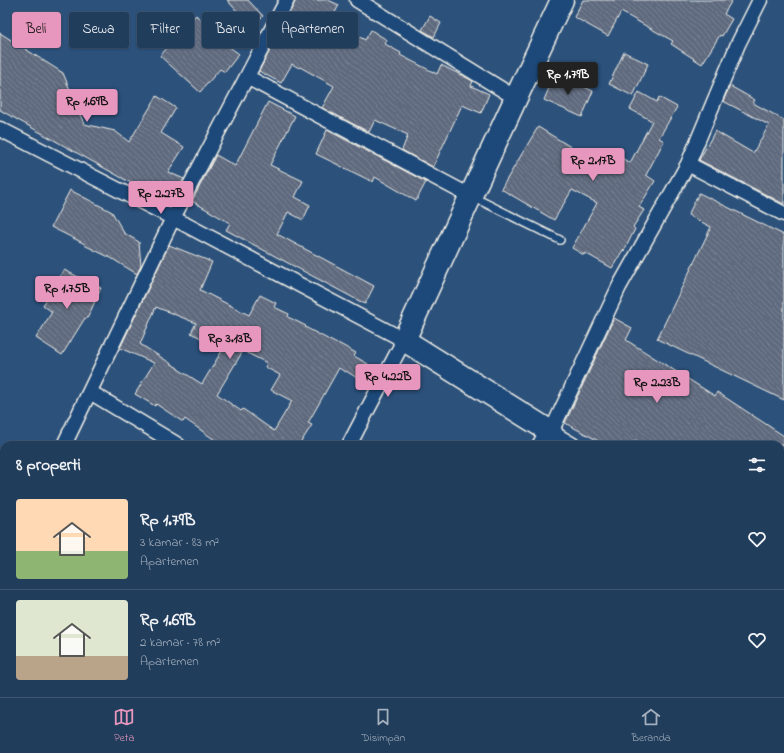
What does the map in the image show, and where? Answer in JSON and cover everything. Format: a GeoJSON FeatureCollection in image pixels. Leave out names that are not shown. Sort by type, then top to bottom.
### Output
{"type":"FeatureCollection","features":[{"type":"Feature","properties":{"kind":"main road"},"geometry":{"type":"LineString","coordinates":[[547,438],[404,340],[562,0]]}},
{"type":"Feature","properties":{"kind":"street"},"geometry":{"type":"LineString","coordinates":[[66,441],[174,218],[287,0]]}},
{"type":"Feature","properties":{"kind":"street"},"geometry":{"type":"LineString","coordinates":[[357,0],[516,98]]}},
{"type":"Feature","properties":{"kind":"street"},"geometry":{"type":"LineString","coordinates":[[558,441],[547,438],[619,286],[688,164],[738,44],[760,0]]}},
{"type":"Feature","properties":{"kind":"street"},"geometry":{"type":"LineString","coordinates":[[247,77],[470,196]]}},
{"type":"Feature","properties":{"kind":"street"},"geometry":{"type":"LineString","coordinates":[[0,129],[174,218],[404,340],[351,441]]}},
{"type":"Feature","properties":{"kind":"street"},"geometry":{"type":"LineString","coordinates":[[688,164],[784,214]]}},
{"type":"Feature","properties":{"kind":"street"},"geometry":{"type":"LineString","coordinates":[[90,392],[171,441]]}},
{"type":"Feature","properties":{"kind":"lane"},"geometry":{"type":"LineString","coordinates":[[470,196],[560,240]]}},
{"type":"Feature","properties":{"kind":"building"},"geometry":{"type":"Polygon","coordinates":[[[227,0],[248,0],[263,16],[259,20],[259,12],[238,12],[227,0]]]}},
{"type":"Feature","properties":{"kind":"building"},"geometry":{"type":"Polygon","coordinates":[[[296,0],[328,0],[339,5],[335,12],[290,12],[296,0]]]}},
{"type":"Feature","properties":{"kind":"building"},"geometry":{"type":"Polygon","coordinates":[[[583,0],[732,0],[724,14],[732,19],[702,64],[671,44],[673,41],[621,12],[608,36],[574,17],[583,0]]]}},
{"type":"Feature","properties":{"kind":"building"},"geometry":{"type":"Polygon","coordinates":[[[196,15],[202,21],[202,48],[231,48],[239,54],[225,72],[220,69],[200,92],[160,56],[167,48],[194,48],[194,17],[196,15]]]}},
{"type":"Feature","properties":{"kind":"building"},"geometry":{"type":"Polygon","coordinates":[[[430,16],[441,23],[434,37],[422,30],[430,16]]]}},
{"type":"Feature","properties":{"kind":"building"},"geometry":{"type":"Polygon","coordinates":[[[371,30],[387,40],[385,44],[401,53],[400,55],[437,74],[441,65],[473,81],[471,86],[489,94],[481,113],[462,105],[433,167],[402,150],[408,135],[375,120],[369,132],[322,108],[334,86],[300,67],[299,68],[292,64],[281,83],[259,71],[271,48],[358,48],[358,36],[365,40],[371,30]]]}},
{"type":"Feature","properties":{"kind":"building"},"geometry":{"type":"Polygon","coordinates":[[[0,33],[12,41],[12,48],[24,48],[63,73],[84,124],[115,131],[129,142],[157,96],[176,108],[161,133],[184,147],[168,172],[184,179],[172,201],[132,182],[131,183],[0,110],[0,33]]]}},
{"type":"Feature","properties":{"kind":"building"},"geometry":{"type":"Polygon","coordinates":[[[624,52],[648,64],[633,96],[609,84],[624,52]]]}},
{"type":"Feature","properties":{"kind":"building"},"geometry":{"type":"Polygon","coordinates":[[[555,74],[593,91],[582,117],[544,100],[555,74]]]}},
{"type":"Feature","properties":{"kind":"building"},"geometry":{"type":"Polygon","coordinates":[[[730,86],[755,100],[753,103],[784,120],[784,204],[699,160],[715,131],[753,153],[769,125],[723,101],[730,86]]]}},
{"type":"Feature","properties":{"kind":"building"},"geometry":{"type":"Polygon","coordinates":[[[639,92],[657,102],[659,97],[677,107],[659,138],[664,141],[646,175],[655,181],[639,207],[644,210],[633,227],[635,229],[624,251],[623,250],[612,268],[585,253],[584,255],[572,248],[597,203],[572,190],[554,220],[501,189],[538,127],[597,163],[605,148],[630,163],[652,121],[630,109],[639,92]]]}},
{"type":"Feature","properties":{"kind":"building"},"geometry":{"type":"Polygon","coordinates":[[[268,102],[295,116],[270,165],[303,181],[295,197],[310,205],[303,220],[288,212],[277,234],[374,286],[365,304],[226,230],[230,223],[192,201],[216,155],[235,166],[268,102]]]}},
{"type":"Feature","properties":{"kind":"building"},"geometry":{"type":"Polygon","coordinates":[[[327,130],[426,182],[416,201],[375,177],[373,182],[316,154],[327,130]]]}},
{"type":"Feature","properties":{"kind":"building"},"geometry":{"type":"Polygon","coordinates":[[[70,190],[112,212],[124,233],[139,242],[141,266],[137,274],[111,258],[51,227],[70,190]]]}},
{"type":"Feature","properties":{"kind":"building"},"geometry":{"type":"Polygon","coordinates":[[[699,193],[784,235],[784,400],[657,339],[711,227],[688,215],[699,193]]]}},
{"type":"Feature","properties":{"kind":"building"},"geometry":{"type":"Polygon","coordinates":[[[169,245],[212,262],[200,290],[249,315],[260,295],[276,303],[274,307],[289,314],[288,317],[356,353],[354,356],[368,364],[359,379],[339,368],[308,423],[312,425],[302,441],[216,441],[185,419],[183,422],[156,404],[155,406],[135,394],[154,363],[120,348],[169,245]],[[156,307],[140,344],[202,384],[223,349],[191,333],[196,323],[156,307]],[[243,351],[217,394],[241,411],[243,409],[274,431],[292,401],[271,390],[280,375],[265,367],[267,363],[243,351]]]}},
{"type":"Feature","properties":{"kind":"building"},"geometry":{"type":"Polygon","coordinates":[[[64,270],[101,288],[87,319],[85,318],[62,355],[36,338],[52,312],[43,305],[54,288],[53,286],[64,270]]]}},
{"type":"Feature","properties":{"kind":"building"},"geometry":{"type":"Polygon","coordinates":[[[614,318],[632,328],[626,340],[715,396],[717,392],[784,436],[784,441],[599,441],[565,423],[614,318]]]}}]}
